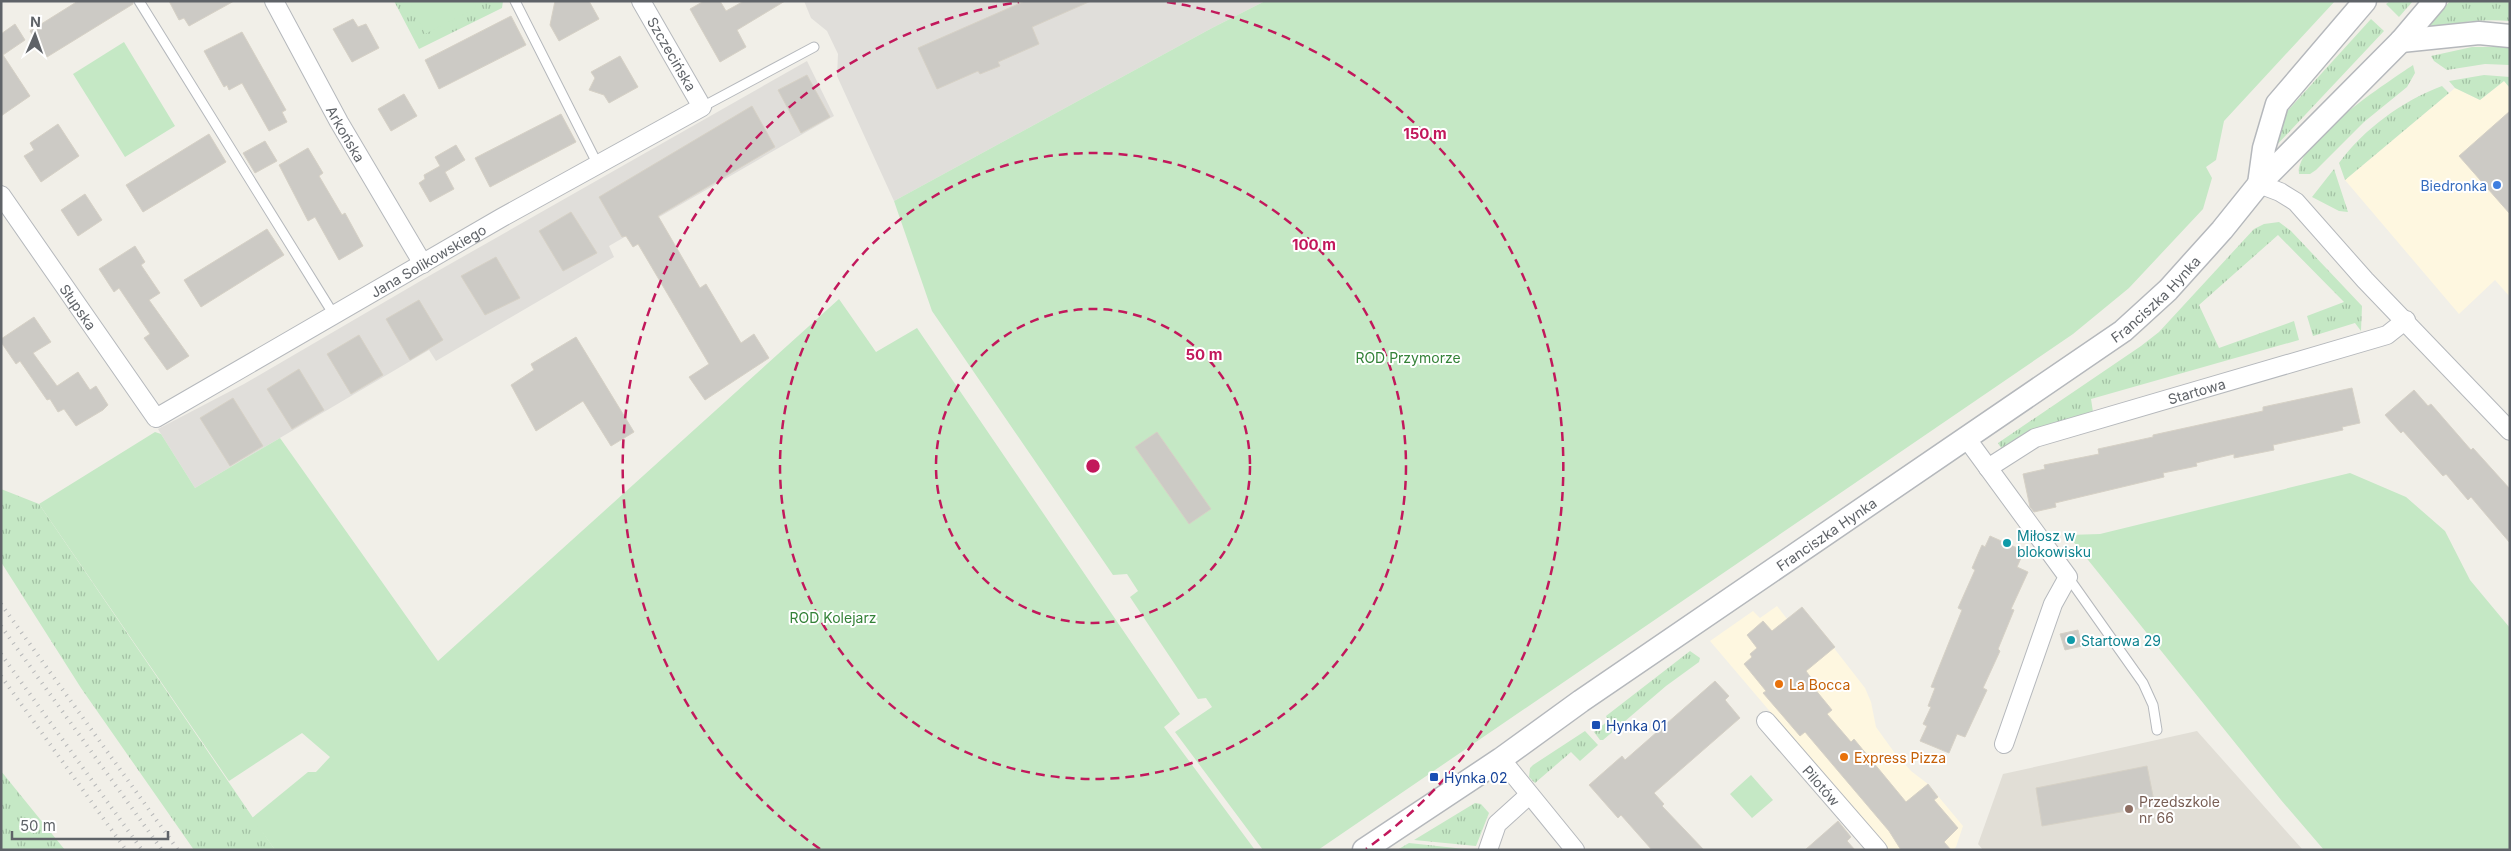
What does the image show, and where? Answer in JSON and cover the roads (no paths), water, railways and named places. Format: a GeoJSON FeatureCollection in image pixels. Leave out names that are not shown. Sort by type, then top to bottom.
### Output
{"type":"FeatureCollection","features":[{"type":"Feature","properties":{"kind":"street","name":"Arkońska"},"geometry":{"type":"LineString","coordinates":[[274,1],[339,122],[423,264]]}},
{"type":"Feature","properties":{"kind":"street","name":"Szczecińska"},"geometry":{"type":"LineString","coordinates":[[641,1],[702,107]]}},
{"type":"Feature","properties":{"kind":"street"},"geometry":{"type":"LineString","coordinates":[[2365,1],[2277,104],[2264,148],[2259,184],[2280,192],[2296,202],[2510,431]]}},
{"type":"Feature","properties":{"kind":"street","name":"Franciszka Hynka"},"geometry":{"type":"LineString","coordinates":[[1364,850],[1500,759],[1581,701],[2123,331],[2148,310],[2222,230],[2259,184],[2401,41],[2435,1]]}},
{"type":"Feature","properties":{"kind":"street"},"geometry":{"type":"LineString","coordinates":[[2401,41],[2479,33],[2510,36]]}},
{"type":"Feature","properties":{"kind":"street","name":"Jana Solikowskiego"},"geometry":{"type":"LineString","coordinates":[[156,418],[423,264],[702,107]]}},
{"type":"Feature","properties":{"kind":"street","name":"Słupska"},"geometry":{"type":"LineString","coordinates":[[1,195],[156,418]]}},
{"type":"Feature","properties":{"kind":"street","name":"Startowa"},"geometry":{"type":"LineString","coordinates":[[1988,468],[2035,438],[2387,335],[2406,320]]}},
{"type":"Feature","properties":{"kind":"street"},"geometry":{"type":"LineString","coordinates":[[1967,438],[2068,577],[2052,604],[2004,744]]}},
{"type":"Feature","properties":{"kind":"street","name":"Pilotów"},"geometry":{"type":"LineString","coordinates":[[1766,720],[1878,850]]}},
{"type":"Feature","properties":{"kind":"street"},"geometry":{"type":"LineString","coordinates":[[1500,759],[1528,796],[1575,850]]}},
{"type":"Feature","properties":{"kind":"street"},"geometry":{"type":"LineString","coordinates":[[1488,850],[1497,824],[1528,796]]}},
{"type":"Feature","properties":{"kind":"lane"},"geometry":{"type":"LineString","coordinates":[[139,1],[334,315]]}},
{"type":"Feature","properties":{"kind":"lane"},"geometry":{"type":"LineString","coordinates":[[515,1],[598,165]]}},
{"type":"Feature","properties":{"kind":"lane"},"geometry":{"type":"LineString","coordinates":[[702,107],[814,47]]}},
{"type":"Feature","properties":{"kind":"lane"},"geometry":{"type":"LineString","coordinates":[[2068,577],[2143,683],[2153,705],[2157,730]]}},
{"type":"Feature","properties":{"kind":"railway"},"geometry":{"type":"LineString","coordinates":[[1,604],[178,850]]}},
{"type":"Feature","properties":{"kind":"railway"},"geometry":{"type":"LineString","coordinates":[[1,626],[162,850]]}},
{"type":"Feature","properties":{"kind":"railway"},"geometry":{"type":"LineString","coordinates":[[1,654],[142,850]]}},
{"type":"Feature","properties":{"kind":"railway"},"geometry":{"type":"LineString","coordinates":[[1,676],[126,850]]}},
{"type":"Feature","properties":{"kind":"place","name":"Biedronka"},"geometry":{"type":"Point","coordinates":[2497,185]}},
{"type":"Feature","properties":{"kind":"place","name":"Miłosz w blokowisku"},"geometry":{"type":"Point","coordinates":[2007,543]}},
{"type":"Feature","properties":{"kind":"place","name":"Startowa 29"},"geometry":{"type":"Point","coordinates":[2071,640]}},
{"type":"Feature","properties":{"kind":"place","name":"La Bocca"},"geometry":{"type":"Point","coordinates":[1779,684]}},
{"type":"Feature","properties":{"kind":"place","name":"Hynka 01"},"geometry":{"type":"Point","coordinates":[1596,725]}},
{"type":"Feature","properties":{"kind":"place","name":"Express Pizza"},"geometry":{"type":"Point","coordinates":[1844,757]}},
{"type":"Feature","properties":{"kind":"place","name":"Hynka 02"},"geometry":{"type":"Point","coordinates":[1434,777]}},
{"type":"Feature","properties":{"kind":"place","name":"Przedszkole nr 66"},"geometry":{"type":"Point","coordinates":[2129,809]}},
{"type":"Feature","properties":{"kind":"park label","name":"ROD Przymorze"},"geometry":{"type":"Point","coordinates":[1408,357]}},
{"type":"Feature","properties":{"kind":"park label","name":"ROD Kolejarz"},"geometry":{"type":"Point","coordinates":[833,617]}}]}
